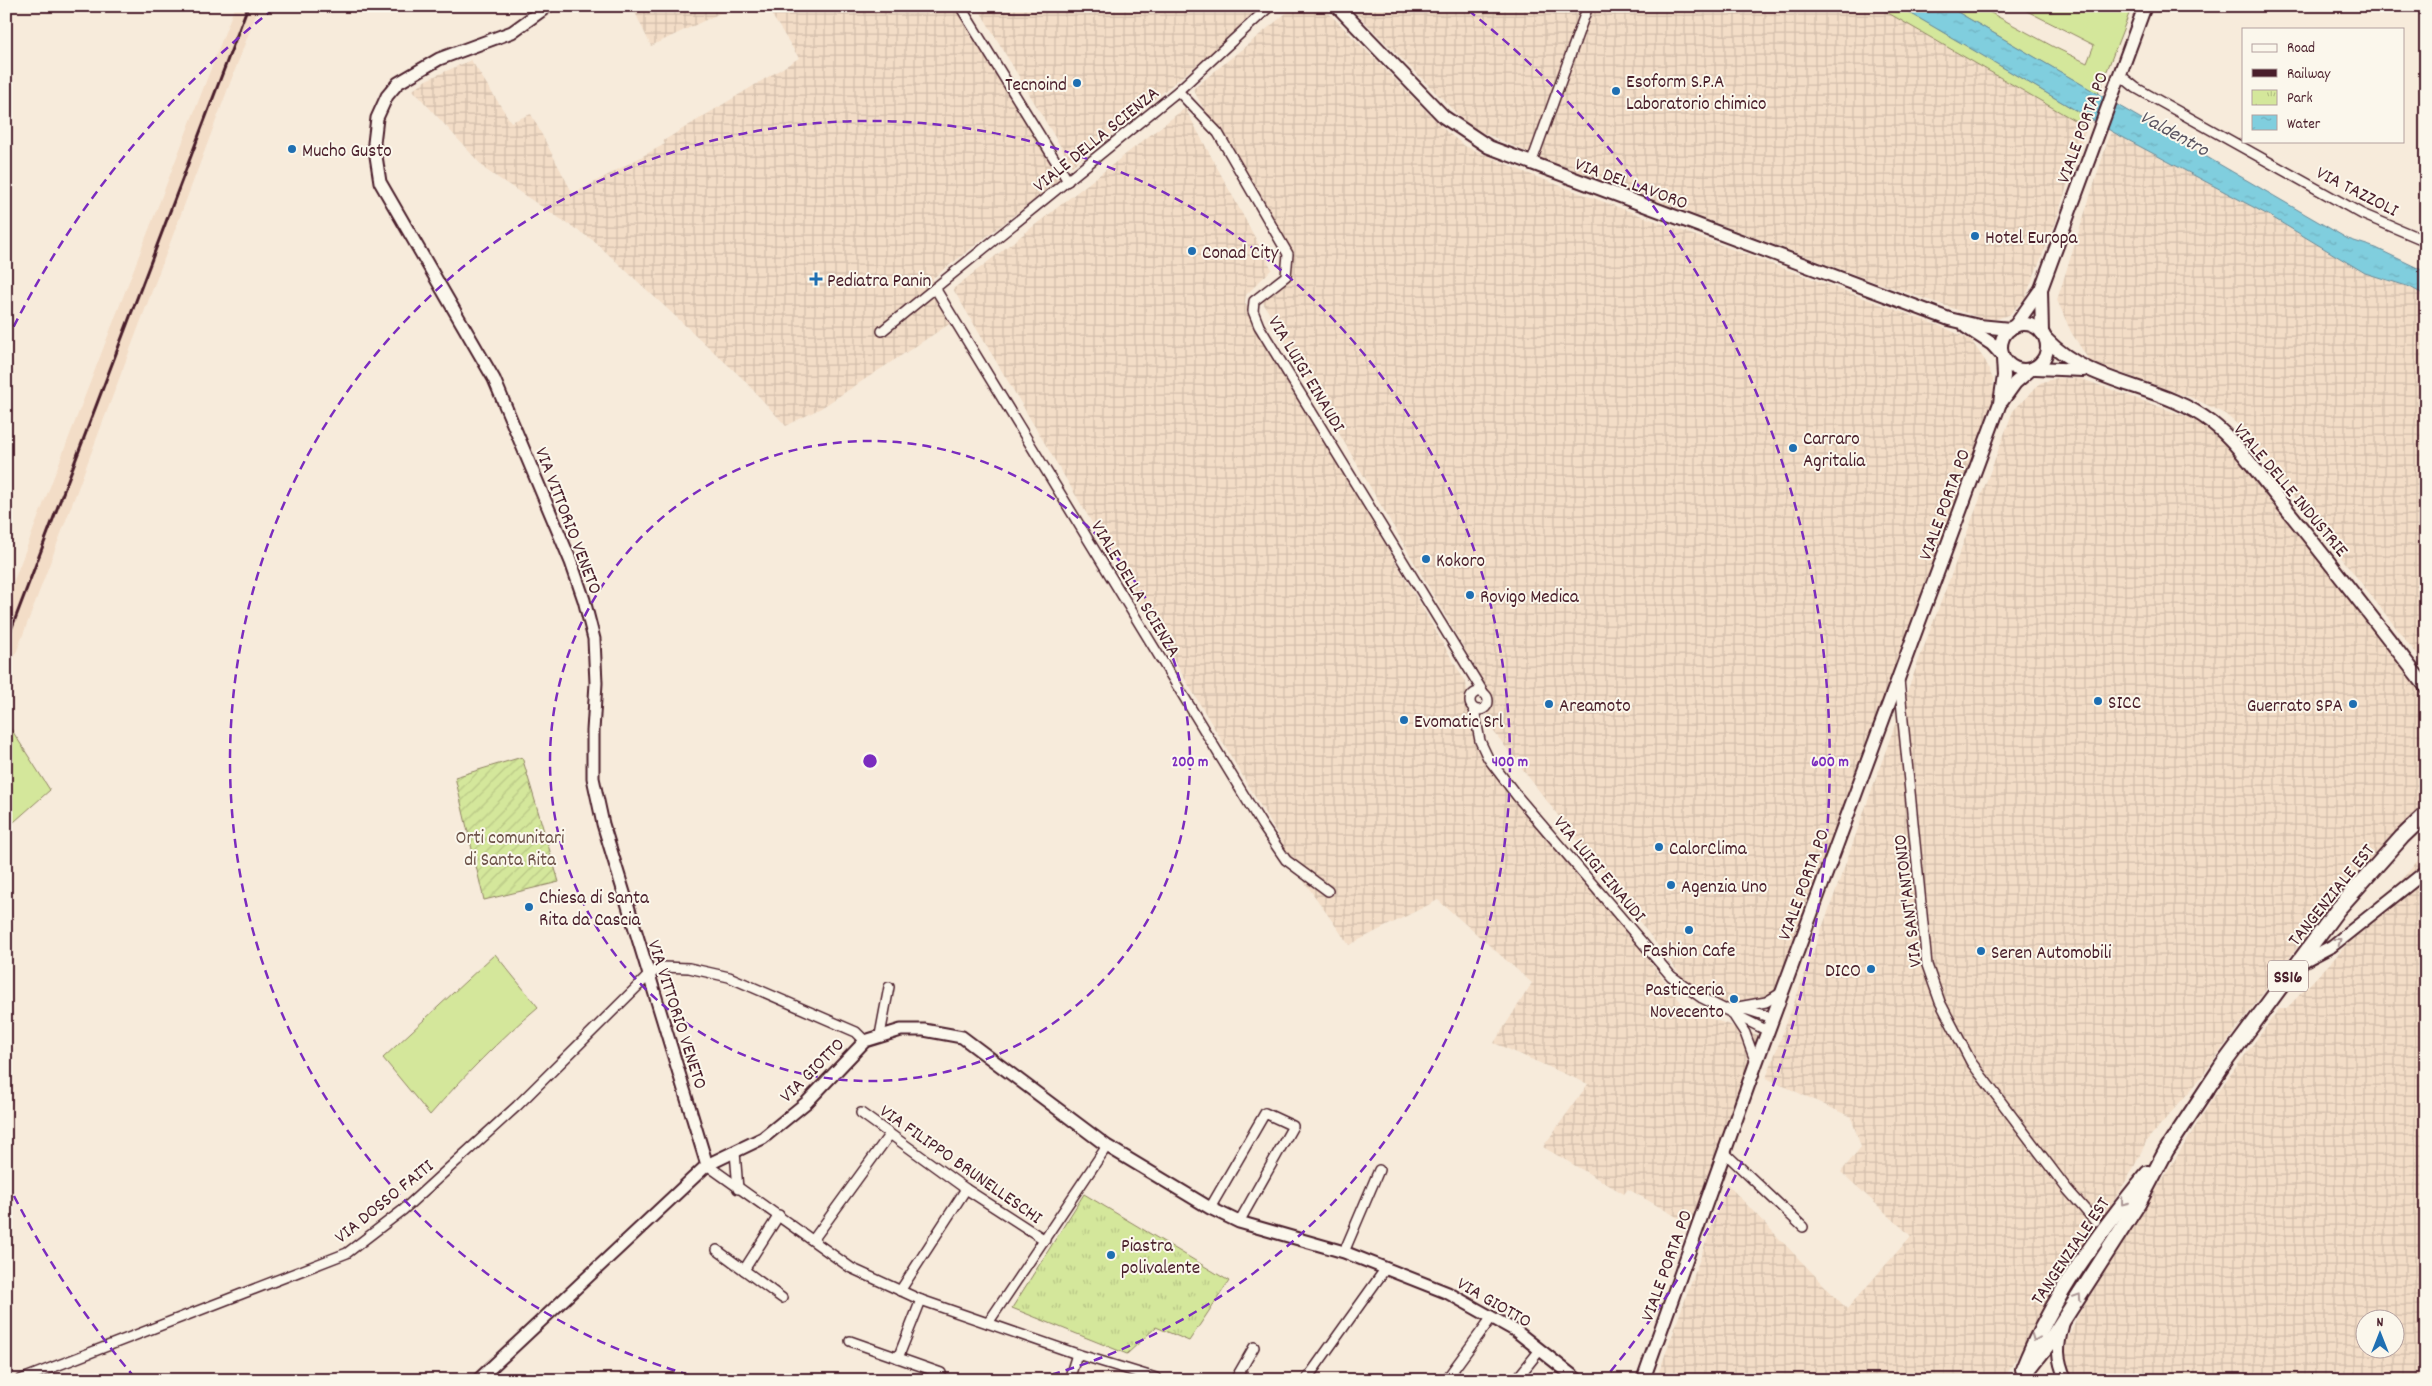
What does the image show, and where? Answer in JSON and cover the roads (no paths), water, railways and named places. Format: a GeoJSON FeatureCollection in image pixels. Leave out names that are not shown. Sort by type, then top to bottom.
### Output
{"type":"FeatureCollection","features":[{"type":"Feature","properties":{"kind":"main road","name":"VIA DEL LAVORO"},"geometry":{"type":"LineString","coordinates":[[1337,6],[1444,117],[1489,147],[1958,322]]}},
{"type":"Feature","properties":{"kind":"main road","name":"VIALE PORTA PO"},"geometry":{"type":"LineString","coordinates":[[1643,1380],[1756,1063],[2000,403],[2004,376],[2002,339],[2041,289],[2145,6]]}},
{"type":"Feature","properties":{"kind":"main road","name":"VIALE PORTA PO"},"geometry":{"type":"LineString","coordinates":[[2000,403],[2015,383],[2045,358],[2047,346],[2044,336],[2041,289]]}},
{"type":"Feature","properties":{"kind":"main road"},"geometry":{"type":"LineString","coordinates":[[1958,322],[1979,326],[2033,326],[2044,336]]}},
{"type":"Feature","properties":{"kind":"main road"},"geometry":{"type":"LineString","coordinates":[[1958,322],[1992,344],[2012,368],[2033,369]]}},
{"type":"Feature","properties":{"kind":"main road","name":"VIALE DELLE INDUSTRIE"},"geometry":{"type":"LineString","coordinates":[[2044,336],[2066,358],[2087,370],[2161,396],[2195,412],[2215,426],[2246,459],[2305,531],[2426,687]]}},
{"type":"Feature","properties":{"kind":"main road","name":"VIALE DELLE INDUSTRIE"},"geometry":{"type":"LineString","coordinates":[[2033,369],[2059,367],[2087,370]]}},
{"type":"Feature","properties":{"kind":"main road","name":"TANGENZIALE EST"},"geometry":{"type":"LineString","coordinates":[[2019,1380],[2065,1318],[2138,1204],[2166,1151],[2222,1066],[2338,909],[2402,837],[2426,814]]}},
{"type":"Feature","properties":{"kind":"main road","name":"TANGENZIALE EST"},"geometry":{"type":"LineString","coordinates":[[2019,1380],[2041,1326],[2108,1222],[2166,1151]]}},
{"type":"Feature","properties":{"kind":"street","name":"VIA VITTORIO VENETO"},"geometry":{"type":"LineString","coordinates":[[548,6],[512,32],[439,60],[398,83],[387,96],[377,118],[374,143],[380,182],[494,379],[571,562],[584,600],[594,639],[596,683],[593,778],[603,824],[634,932],[650,974],[707,1165]]}},
{"type":"Feature","properties":{"kind":"street"},"geometry":{"type":"LineString","coordinates":[[960,6],[1068,181]]}},
{"type":"Feature","properties":{"kind":"street","name":"VIALE DELLA SCIENZA"},"geometry":{"type":"LineString","coordinates":[[882,331],[1178,91],[1270,6]]}},
{"type":"Feature","properties":{"kind":"street"},"geometry":{"type":"LineString","coordinates":[[1531,164],[1588,6]]}},
{"type":"Feature","properties":{"kind":"street","name":"VIA TAZZOLI"},"geometry":{"type":"LineString","coordinates":[[2120,75],[2136,88],[2362,214],[2426,240]]}},
{"type":"Feature","properties":{"kind":"street","name":"VIA LUIGI EINAUDI"},"geometry":{"type":"LineString","coordinates":[[1178,91],[1218,133],[1288,254],[1286,276],[1254,301],[1253,311],[1259,326],[1478,690],[1470,699],[1478,725],[1480,741],[1488,758],[1671,976],[1702,998],[1727,1008],[1768,1031]]}},
{"type":"Feature","properties":{"kind":"street","name":"VIALE DELLA SCIENZA"},"geometry":{"type":"LineString","coordinates":[[935,288],[1262,825],[1286,860],[1328,891]]}},
{"type":"Feature","properties":{"kind":"street","name":"VIA SANT'ANTONIO"},"geometry":{"type":"LineString","coordinates":[[1899,677],[1927,965],[1940,1002],[1971,1062],[2067,1189],[2095,1221]]}},
{"type":"Feature","properties":{"kind":"street"},"geometry":{"type":"LineString","coordinates":[[1478,690],[1489,700],[1478,725]]}},
{"type":"Feature","properties":{"kind":"street"},"geometry":{"type":"LineString","coordinates":[[1474,709],[1485,708]]}},
{"type":"Feature","properties":{"kind":"street"},"geometry":{"type":"LineString","coordinates":[[2296,965],[2332,946],[2410,886],[2426,871]]}},
{"type":"Feature","properties":{"kind":"street"},"geometry":{"type":"LineString","coordinates":[[650,974],[662,967],[689,968],[729,977],[856,1032],[865,1040]]}},
{"type":"Feature","properties":{"kind":"street","name":"VIA DOSSO FAITI"},"geometry":{"type":"LineString","coordinates":[[20,1380],[347,1253],[403,1210],[517,1106],[650,974]]}},
{"type":"Feature","properties":{"kind":"street"},"geometry":{"type":"LineString","coordinates":[[880,1035],[890,987]]}},
{"type":"Feature","properties":{"kind":"street"},"geometry":{"type":"LineString","coordinates":[[1756,1063],[1745,1033],[1727,1008],[1766,1002],[1782,993]]}},
{"type":"Feature","properties":{"kind":"street","name":"VIA LUIGI EINAUDI"},"geometry":{"type":"LineString","coordinates":[[1727,1008],[1748,1010],[1773,1018]]}},
{"type":"Feature","properties":{"kind":"street","name":"VIA GIOTTO"},"geometry":{"type":"LineString","coordinates":[[478,1380],[707,1165],[763,1138],[807,1102],[865,1040],[901,1030],[924,1030],[962,1037],[1107,1146],[1210,1208],[1239,1222],[1344,1252],[1448,1293],[1516,1331],[1578,1380]]}},
{"type":"Feature","properties":{"kind":"street","name":"VIA FILIPPO BRUNELLESCHI"},"geometry":{"type":"LineString","coordinates":[[861,1113],[966,1189],[1045,1240]]}},
{"type":"Feature","properties":{"kind":"street"},"geometry":{"type":"LineString","coordinates":[[1210,1208],[1265,1113],[1293,1126],[1239,1222]]}},
{"type":"Feature","properties":{"kind":"street"},"geometry":{"type":"LineString","coordinates":[[813,1240],[890,1134]]}},
{"type":"Feature","properties":{"kind":"street","name":"VIA FILIPPO BRUNELLESCHI"},"geometry":{"type":"LineString","coordinates":[[988,1323],[1107,1146]]}},
{"type":"Feature","properties":{"kind":"street"},"geometry":{"type":"LineString","coordinates":[[734,1152],[736,1187]]}},
{"type":"Feature","properties":{"kind":"street"},"geometry":{"type":"LineString","coordinates":[[1725,1153],[1803,1227]]}},
{"type":"Feature","properties":{"kind":"street"},"geometry":{"type":"LineString","coordinates":[[707,1165],[851,1268],[921,1300],[1077,1354],[1156,1378]]}},
{"type":"Feature","properties":{"kind":"street"},"geometry":{"type":"LineString","coordinates":[[1344,1252],[1378,1170]]}},
{"type":"Feature","properties":{"kind":"street"},"geometry":{"type":"LineString","coordinates":[[900,1291],[966,1189]]}},
{"type":"Feature","properties":{"kind":"street"},"geometry":{"type":"LineString","coordinates":[[744,1270],[779,1215]]}},
{"type":"Feature","properties":{"kind":"street"},"geometry":{"type":"LineString","coordinates":[[717,1250],[782,1298]]}},
{"type":"Feature","properties":{"kind":"street"},"geometry":{"type":"LineString","coordinates":[[1306,1380],[1386,1268]]}},
{"type":"Feature","properties":{"kind":"street"},"geometry":{"type":"LineString","coordinates":[[898,1358],[921,1300]]}},
{"type":"Feature","properties":{"kind":"street"},"geometry":{"type":"LineString","coordinates":[[1448,1377],[1492,1317]]}},
{"type":"Feature","properties":{"kind":"street"},"geometry":{"type":"LineString","coordinates":[[2065,1318],[2057,1347],[2058,1358],[2066,1380]]}},
{"type":"Feature","properties":{"kind":"street"},"geometry":{"type":"LineString","coordinates":[[850,1341],[941,1373]]}},
{"type":"Feature","properties":{"kind":"street"},"geometry":{"type":"LineString","coordinates":[[1235,1380],[1254,1347]]}},
{"type":"Feature","properties":{"kind":"street"},"geometry":{"type":"LineString","coordinates":[[1516,1380],[1540,1350]]}},
{"type":"Feature","properties":{"kind":"street"},"geometry":{"type":"LineString","coordinates":[[1069,1380],[1077,1354]]}},
{"type":"Feature","properties":{"kind":"water"},"geometry":{"type":"Polygon","coordinates":[[[1898,6],[1947,6],[2348,239],[2376,248],[2426,272],[2426,299],[2421,293],[2410,287],[2365,273],[2270,216],[2111,131],[1898,6]]]}},
{"type":"Feature","properties":{"kind":"railway"},"geometry":{"type":"LineString","coordinates":[[6,643],[248,6]]}},
{"type":"Feature","properties":{"kind":"railway"},"geometry":{"type":"LineString","coordinates":[[2422,6],[2426,12]]}},
{"type":"Feature","properties":{"kind":"place","name":"Tecnoind"},"geometry":{"type":"Point","coordinates":[1077,83]}},
{"type":"Feature","properties":{"kind":"place","name":"Esoform S.P.A Laboratorio chimico"},"geometry":{"type":"Point","coordinates":[1616,91]}},
{"type":"Feature","properties":{"kind":"place","name":"Mucho Gusto"},"geometry":{"type":"Point","coordinates":[292,149]}},
{"type":"Feature","properties":{"kind":"place","name":"Hotel Europa"},"geometry":{"type":"Point","coordinates":[1975,236]}},
{"type":"Feature","properties":{"kind":"place","name":"Conad City"},"geometry":{"type":"Point","coordinates":[1192,251]}},
{"type":"Feature","properties":{"kind":"place","name":"Pediatra Panin"},"geometry":{"type":"Point","coordinates":[816,279]}},
{"type":"Feature","properties":{"kind":"place","name":"Carraro Agritalia"},"geometry":{"type":"Point","coordinates":[1793,448]}},
{"type":"Feature","properties":{"kind":"place","name":"Kokoro"},"geometry":{"type":"Point","coordinates":[1426,559]}},
{"type":"Feature","properties":{"kind":"place","name":"Rovigo Medica"},"geometry":{"type":"Point","coordinates":[1470,595]}},
{"type":"Feature","properties":{"kind":"place","name":"SICC"},"geometry":{"type":"Point","coordinates":[2098,701]}},
{"type":"Feature","properties":{"kind":"place","name":"Areamoto"},"geometry":{"type":"Point","coordinates":[1549,704]}},
{"type":"Feature","properties":{"kind":"place","name":"Guerrato SPA"},"geometry":{"type":"Point","coordinates":[2353,704]}},
{"type":"Feature","properties":{"kind":"place","name":"Evomatic Srl"},"geometry":{"type":"Point","coordinates":[1404,720]}},
{"type":"Feature","properties":{"kind":"place","name":"CalorClima"},"geometry":{"type":"Point","coordinates":[1659,847]}},
{"type":"Feature","properties":{"kind":"place","name":"Agenzia Uno"},"geometry":{"type":"Point","coordinates":[1671,885]}},
{"type":"Feature","properties":{"kind":"place","name":"Chiesa di Santa Rita da Cascia"},"geometry":{"type":"Point","coordinates":[529,907]}},
{"type":"Feature","properties":{"kind":"place","name":"Fashion Cafe"},"geometry":{"type":"Point","coordinates":[1689,930]}},
{"type":"Feature","properties":{"kind":"place","name":"Seren Automobili"},"geometry":{"type":"Point","coordinates":[1981,951]}},
{"type":"Feature","properties":{"kind":"place","name":"DICO"},"geometry":{"type":"Point","coordinates":[1871,969]}},
{"type":"Feature","properties":{"kind":"place","name":"Pasticceria Novecento"},"geometry":{"type":"Point","coordinates":[1734,999]}},
{"type":"Feature","properties":{"kind":"place","name":"Piastra polivalente"},"geometry":{"type":"Point","coordinates":[1111,1255]}},
{"type":"Feature","properties":{"kind":"water label","name":"Valdentro"},"geometry":{"type":"Point","coordinates":[2175,132]}},
{"type":"Feature","properties":{"kind":"park label","name":"Orti comunitari di Santa Rita"},"geometry":{"type":"Point","coordinates":[510,847]}}]}
